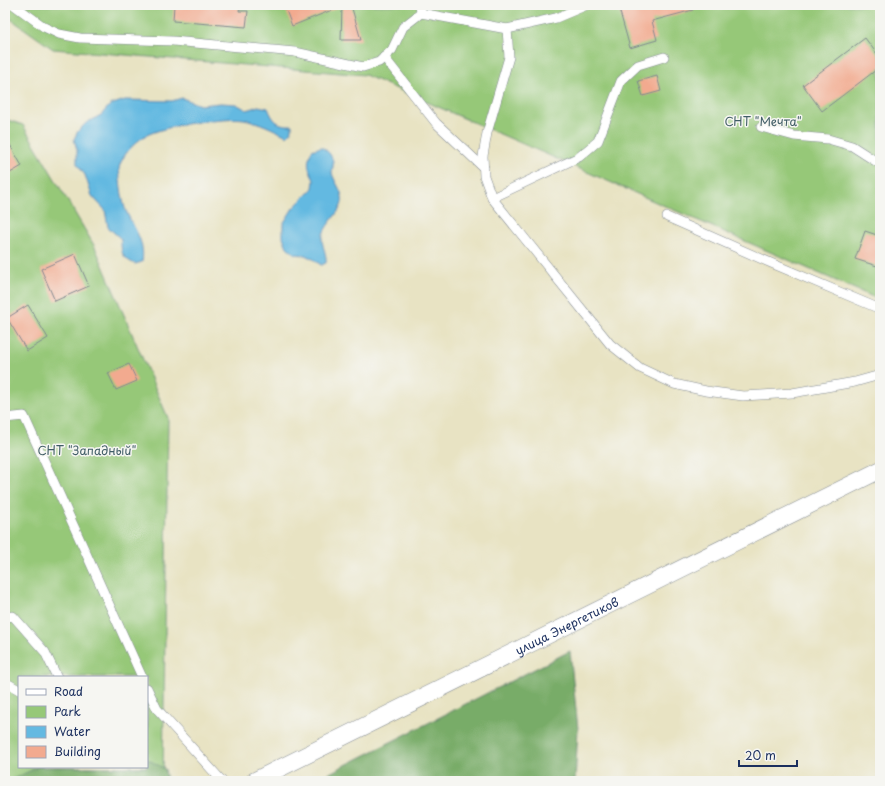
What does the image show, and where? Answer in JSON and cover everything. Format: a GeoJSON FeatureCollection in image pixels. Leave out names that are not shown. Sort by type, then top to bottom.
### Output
{"type":"FeatureCollection","features":[{"type":"Feature","properties":{"kind":"street","name":"улица Энергетиков"},"geometry":{"type":"LineString","coordinates":[[254,781],[880,470]]}},
{"type":"Feature","properties":{"kind":"lane"},"geometry":{"type":"LineString","coordinates":[[14,5],[44,26],[59,34],[80,38],[173,41],[295,52],[363,67],[379,62],[392,50],[403,27],[420,9],[507,30],[556,18],[587,5]]}},
{"type":"Feature","properties":{"kind":"lane"},"geometry":{"type":"LineString","coordinates":[[507,30],[509,57],[487,132],[483,156],[484,176],[492,198],[610,344],[640,368],[674,384],[706,391],[743,396],[792,393],[855,382],[880,375]]}},
{"type":"Feature","properties":{"kind":"lane"},"geometry":{"type":"LineString","coordinates":[[384,57],[436,124],[484,168]]}},
{"type":"Feature","properties":{"kind":"lane"},"geometry":{"type":"LineString","coordinates":[[492,198],[579,157],[598,141],[621,81],[638,65],[664,57]]}},
{"type":"Feature","properties":{"kind":"lane"},"geometry":{"type":"LineString","coordinates":[[761,127],[794,136],[828,139],[852,146],[880,164]]}},
{"type":"Feature","properties":{"kind":"lane"},"geometry":{"type":"LineString","coordinates":[[667,217],[880,309]]}},
{"type":"Feature","properties":{"kind":"lane"},"geometry":{"type":"LineString","coordinates":[[5,418],[24,416],[142,676]]}},
{"type":"Feature","properties":{"kind":"lane"},"geometry":{"type":"LineString","coordinates":[[5,617],[13,616],[45,652],[57,676]]}},
{"type":"Feature","properties":{"kind":"lane"},"geometry":{"type":"LineString","coordinates":[[5,682],[18,689]]}},
{"type":"Feature","properties":{"kind":"lane"},"geometry":{"type":"LineString","coordinates":[[148,690],[157,709],[222,781]]}},
{"type":"Feature","properties":{"kind":"lane"},"geometry":{"type":"LineString","coordinates":[[148,710],[157,709]]}},
{"type":"Feature","properties":{"kind":"green space","name":"СНТ \"Мечта\""},"geometry":{"type":"Polygon","coordinates":[[[5,5],[880,5],[880,300],[365,75],[53,49],[5,15],[5,5]]]}},
{"type":"Feature","properties":{"kind":"green space","name":"СНТ \"Западный\""},"geometry":{"type":"Polygon","coordinates":[[[5,119],[23,125],[95,247],[168,418],[163,781],[5,781],[5,119]]]}},
{"type":"Feature","properties":{"kind":"green space"},"geometry":{"type":"Polygon","coordinates":[[[570,651],[578,729],[575,781],[314,781],[570,651]]]}},
{"type":"Feature","properties":{"kind":"green space"},"geometry":{"type":"Polygon","coordinates":[[[148,760],[165,769],[167,781],[9,781],[36,768],[148,768],[148,760]]]}},
{"type":"Feature","properties":{"kind":"water"},"geometry":{"type":"Polygon","coordinates":[[[182,98],[200,105],[221,103],[236,104],[247,110],[258,106],[268,108],[277,122],[283,125],[292,125],[292,130],[287,136],[250,120],[235,118],[209,120],[179,125],[154,132],[137,142],[123,158],[119,168],[124,205],[142,246],[142,262],[135,264],[127,260],[123,254],[121,239],[108,227],[105,210],[92,196],[85,175],[77,164],[77,150],[74,139],[78,131],[86,123],[101,115],[110,105],[125,100],[172,101],[182,98]]]}},
{"type":"Feature","properties":{"kind":"water"},"geometry":{"type":"Polygon","coordinates":[[[321,147],[328,152],[333,161],[332,173],[341,193],[342,202],[339,210],[323,234],[322,241],[326,263],[321,265],[305,255],[295,254],[287,247],[283,237],[283,224],[293,208],[313,188],[314,180],[309,169],[308,162],[312,150],[321,147]]]}},
{"type":"Feature","properties":{"kind":"building"},"geometry":{"type":"Polygon","coordinates":[[[174,5],[240,5],[239,11],[248,11],[246,27],[173,21],[174,5]]]}},
{"type":"Feature","properties":{"kind":"building"},"geometry":{"type":"Polygon","coordinates":[[[284,5],[351,5],[361,40],[341,40],[342,6],[292,26],[284,5]]]}},
{"type":"Feature","properties":{"kind":"building"},"geometry":{"type":"Polygon","coordinates":[[[618,5],[693,5],[693,10],[652,21],[657,40],[630,48],[618,5]]]}},
{"type":"Feature","properties":{"kind":"building"},"geometry":{"type":"Polygon","coordinates":[[[865,38],[880,58],[880,67],[822,111],[803,85],[865,38]]]}},
{"type":"Feature","properties":{"kind":"building"},"geometry":{"type":"Polygon","coordinates":[[[657,76],[661,91],[643,96],[638,81],[657,76]]]}},
{"type":"Feature","properties":{"kind":"building"},"geometry":{"type":"Polygon","coordinates":[[[5,136],[22,166],[5,176],[5,136]]]}},
{"type":"Feature","properties":{"kind":"building"},"geometry":{"type":"Polygon","coordinates":[[[865,231],[880,236],[880,256],[877,266],[855,259],[865,231]]]}},
{"type":"Feature","properties":{"kind":"building"},"geometry":{"type":"Polygon","coordinates":[[[75,254],[89,286],[55,301],[41,269],[75,254]]]}},
{"type":"Feature","properties":{"kind":"building"},"geometry":{"type":"Polygon","coordinates":[[[28,305],[48,338],[27,351],[7,318],[28,305]]]}},
{"type":"Feature","properties":{"kind":"building"},"geometry":{"type":"Polygon","coordinates":[[[129,364],[137,381],[116,390],[108,373],[129,364]]]}}]}
